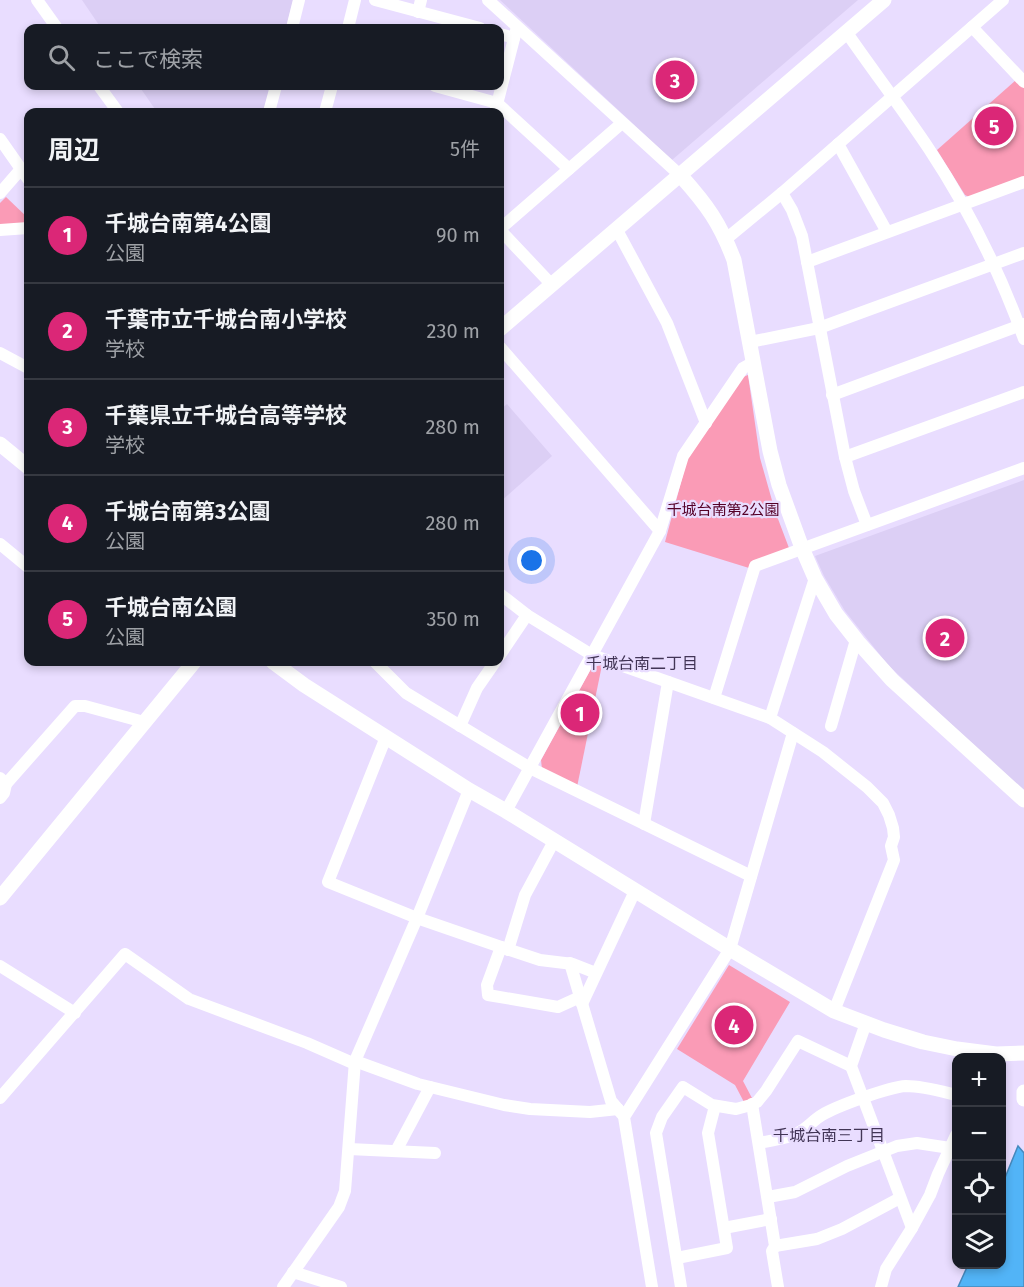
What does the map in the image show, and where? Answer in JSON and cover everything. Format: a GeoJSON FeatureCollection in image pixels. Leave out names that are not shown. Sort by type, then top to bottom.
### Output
{"type":"FeatureCollection","features":[{"type":"Feature","properties":{"kind":"street"},"geometry":{"type":"LineString","coordinates":[[36,0],[54,24]]}},
{"type":"Feature","properties":{"kind":"street"},"geometry":{"type":"LineString","coordinates":[[293,24],[299,0]]}},
{"type":"Feature","properties":{"kind":"street"},"geometry":{"type":"LineString","coordinates":[[349,24],[355,0]]}},
{"type":"Feature","properties":{"kind":"street"},"geometry":{"type":"LineString","coordinates":[[375,0],[419,6],[469,24]]}},
{"type":"Feature","properties":{"kind":"street"},"geometry":{"type":"LineString","coordinates":[[488,0],[515,32],[681,176],[716,219],[734,260],[770,451],[779,485],[815,578],[836,614],[892,680],[1024,800]]}},
{"type":"Feature","properties":{"kind":"street"},"geometry":{"type":"LineString","coordinates":[[504,327],[884,0]]}},
{"type":"Feature","properties":{"kind":"street"},"geometry":{"type":"LineString","coordinates":[[726,239],[1003,0]]}},
{"type":"Feature","properties":{"kind":"street"},"geometry":{"type":"LineString","coordinates":[[972,27],[1024,82]]}},
{"type":"Feature","properties":{"kind":"street"},"geometry":{"type":"LineString","coordinates":[[504,33],[515,32]]}},
{"type":"Feature","properties":{"kind":"street"},"geometry":{"type":"LineString","coordinates":[[504,76],[515,32]]}},
{"type":"Feature","properties":{"kind":"street"},"geometry":{"type":"LineString","coordinates":[[847,33],[929,148],[963,204],[1022,325],[1024,339]]}},
{"type":"Feature","properties":{"kind":"street"},"geometry":{"type":"LineString","coordinates":[[102,90],[115,108]]}},
{"type":"Feature","properties":{"kind":"street"},"geometry":{"type":"LineString","coordinates":[[271,108],[275,90]]}},
{"type":"Feature","properties":{"kind":"street"},"geometry":{"type":"LineString","coordinates":[[326,108],[331,90]]}},
{"type":"Feature","properties":{"kind":"street"},"geometry":{"type":"LineString","coordinates":[[446,90],[496,108],[500,90]]}},
{"type":"Feature","properties":{"kind":"street"},"geometry":{"type":"LineString","coordinates":[[504,115],[569,169]]}},
{"type":"Feature","properties":{"kind":"street"},"geometry":{"type":"LineString","coordinates":[[504,226],[622,123]]}},
{"type":"Feature","properties":{"kind":"street"},"geometry":{"type":"LineString","coordinates":[[0,139],[24,173]]}},
{"type":"Feature","properties":{"kind":"street"},"geometry":{"type":"LineString","coordinates":[[838,144],[887,232]]}},
{"type":"Feature","properties":{"kind":"street"},"geometry":{"type":"LineString","coordinates":[[0,193],[21,169]]}},
{"type":"Feature","properties":{"kind":"street"},"geometry":{"type":"LineString","coordinates":[[807,261],[1024,182]]}},
{"type":"Feature","properties":{"kind":"street"},"geometry":{"type":"LineString","coordinates":[[782,193],[792,210],[802,236],[845,457],[854,491],[867,525]]}},
{"type":"Feature","properties":{"kind":"street"},"geometry":{"type":"LineString","coordinates":[[0,230],[24,228]]}},
{"type":"Feature","properties":{"kind":"street"},"geometry":{"type":"LineString","coordinates":[[616,230],[667,323],[706,423]]}},
{"type":"Feature","properties":{"kind":"street"},"geometry":{"type":"LineString","coordinates":[[504,233],[552,285]]}},
{"type":"Feature","properties":{"kind":"street"},"geometry":{"type":"LineString","coordinates":[[750,342],[819,328],[1024,253]]}},
{"type":"Feature","properties":{"kind":"street"},"geometry":{"type":"LineString","coordinates":[[832,395],[1022,325]]}},
{"type":"Feature","properties":{"kind":"street"},"geometry":{"type":"LineString","coordinates":[[504,351],[660,531]]}},
{"type":"Feature","properties":{"kind":"street"},"geometry":{"type":"LineString","coordinates":[[0,353],[24,366]]}},
{"type":"Feature","properties":{"kind":"street"},"geometry":{"type":"LineString","coordinates":[[506,811],[660,531],[683,456],[743,368],[754,362]]}},
{"type":"Feature","properties":{"kind":"street"},"geometry":{"type":"LineString","coordinates":[[845,457],[1024,392]]}},
{"type":"Feature","properties":{"kind":"street"},"geometry":{"type":"LineString","coordinates":[[0,444],[24,464]]}},
{"type":"Feature","properties":{"kind":"street"},"geometry":{"type":"LineString","coordinates":[[714,698],[754,566],[1024,468]]}},
{"type":"Feature","properties":{"kind":"street"},"geometry":{"type":"LineString","coordinates":[[0,544],[24,564]]}},
{"type":"Feature","properties":{"kind":"street"},"geometry":{"type":"LineString","coordinates":[[770,718],[815,578]]}},
{"type":"Feature","properties":{"kind":"street"},"geometry":{"type":"LineString","coordinates":[[504,597],[527,615],[592,655],[770,718],[822,752],[867,787],[883,803],[890,815],[893,828],[894,837],[891,846],[894,860],[834,1011]]}},
{"type":"Feature","properties":{"kind":"street"},"geometry":{"type":"LineString","coordinates":[[504,647],[527,615]]}},
{"type":"Feature","properties":{"kind":"street"},"geometry":{"type":"LineString","coordinates":[[831,726],[856,640]]}},
{"type":"Feature","properties":{"kind":"street"},"geometry":{"type":"LineString","coordinates":[[0,898],[191,666]]}},
{"type":"Feature","properties":{"kind":"street"},"geometry":{"type":"LineString","coordinates":[[278,666],[304,685],[469,790],[834,1011],[923,1042],[979,1053]]}},
{"type":"Feature","properties":{"kind":"street"},"geometry":{"type":"LineString","coordinates":[[379,666],[406,693],[530,768],[751,876]]}},
{"type":"Feature","properties":{"kind":"street"},"geometry":{"type":"LineString","coordinates":[[460,726],[477,688],[491,666]]}},
{"type":"Feature","properties":{"kind":"street"},"geometry":{"type":"LineString","coordinates":[[644,824],[668,682]]}},
{"type":"Feature","properties":{"kind":"street"},"geometry":{"type":"LineString","coordinates":[[0,798],[4,793],[3,781],[75,706],[86,706],[144,722]]}},
{"type":"Feature","properties":{"kind":"street"},"geometry":{"type":"LineString","coordinates":[[621,1113],[730,949],[793,733]]}},
{"type":"Feature","properties":{"kind":"street"},"geometry":{"type":"LineString","coordinates":[[386,737],[328,882],[417,918],[505,949],[540,960],[570,963],[596,973]]}},
{"type":"Feature","properties":{"kind":"street"},"geometry":{"type":"LineString","coordinates":[[283,1287],[339,1207],[345,1191],[355,1062],[469,790]]}},
{"type":"Feature","properties":{"kind":"street"},"geometry":{"type":"LineString","coordinates":[[555,841],[525,895],[505,949],[487,985],[488,994],[558,1007],[581,1000],[635,891]]}},
{"type":"Feature","properties":{"kind":"street"},"geometry":{"type":"LineString","coordinates":[[0,1098],[125,954],[189,999],[418,1084],[504,1106],[621,1113]]}},
{"type":"Feature","properties":{"kind":"street"},"geometry":{"type":"LineString","coordinates":[[570,963],[611,1101],[621,1113],[652,1287]]}},
{"type":"Feature","properties":{"kind":"street"},"geometry":{"type":"LineString","coordinates":[[0,966],[75,1013]]}},
{"type":"Feature","properties":{"kind":"street"},"geometry":{"type":"LineString","coordinates":[[866,1023],[851,1066],[912,1228]]}},
{"type":"Feature","properties":{"kind":"street"},"geometry":{"type":"LineString","coordinates":[[681,1287],[656,1133],[662,1117],[683,1087],[712,1106],[736,1109],[757,1102],[798,1041],[851,1066]]}},
{"type":"Feature","properties":{"kind":"street"},"geometry":{"type":"LineString","coordinates":[[1006,1055],[1024,1053]]}},
{"type":"Feature","properties":{"kind":"street"},"geometry":{"type":"LineString","coordinates":[[759,1143],[785,1137],[802,1130],[824,1113],[894,1088],[905,1086],[952,1094]]}},
{"type":"Feature","properties":{"kind":"street"},"geometry":{"type":"LineString","coordinates":[[396,1151],[430,1087]]}},
{"type":"Feature","properties":{"kind":"street"},"geometry":{"type":"LineString","coordinates":[[1024,1092],[1024,1100]]}},
{"type":"Feature","properties":{"kind":"street"},"geometry":{"type":"LineString","coordinates":[[752,1104],[775,1246],[772,1251],[778,1287]]}},
{"type":"Feature","properties":{"kind":"street"},"geometry":{"type":"LineString","coordinates":[[677,1258],[727,1248],[708,1132],[715,1106]]}},
{"type":"Feature","properties":{"kind":"street"},"geometry":{"type":"LineString","coordinates":[[768,1197],[795,1192],[847,1166],[897,1146],[917,1143],[950,1148]]}},
{"type":"Feature","properties":{"kind":"street"},"geometry":{"type":"LineString","coordinates":[[881,1287],[886,1269],[930,1195],[952,1144]]}},
{"type":"Feature","properties":{"kind":"street"},"geometry":{"type":"LineString","coordinates":[[349,1149],[435,1153]]}},
{"type":"Feature","properties":{"kind":"street"},"geometry":{"type":"LineString","coordinates":[[775,1246],[817,1239],[843,1229],[900,1198]]}},
{"type":"Feature","properties":{"kind":"street"},"geometry":{"type":"LineString","coordinates":[[724,1228],[771,1219]]}},
{"type":"Feature","properties":{"kind":"street"},"geometry":{"type":"LineString","coordinates":[[293,1272],[341,1287]]}},
{"type":"Feature","properties":{"kind":"shaded area"},"geometry":{"type":"Polygon","coordinates":[[[82,0],[293,0],[287,24],[98,24],[82,0]]]}},
{"type":"Feature","properties":{"kind":"shaded area"},"geometry":{"type":"Polygon","coordinates":[[[500,0],[858,0],[672,160],[500,0]]]}},
{"type":"Feature","properties":{"kind":"shaded area"},"geometry":{"type":"Polygon","coordinates":[[[142,90],[270,90],[264,108],[154,108],[142,90]]]}},
{"type":"Feature","properties":{"kind":"shaded area"},"geometry":{"type":"Polygon","coordinates":[[[507,404],[552,456],[504,498],[504,407],[507,404]]]}},
{"type":"Feature","properties":{"kind":"shaded area"},"geometry":{"type":"Polygon","coordinates":[[[1024,480],[1024,792],[888,665],[845,611],[815,556],[1024,480]]]}},
{"type":"Feature","properties":{"kind":"green space"},"geometry":{"type":"Polygon","coordinates":[[[1016,80],[1024,88],[1024,177],[969,197],[965,195],[937,150],[1016,80]]]}},
{"type":"Feature","properties":{"kind":"green space"},"geometry":{"type":"Polygon","coordinates":[[[6,197],[24,214],[24,223],[0,226],[0,203],[6,197]]]}},
{"type":"Feature","properties":{"kind":"green space","name":"千城台南第2公園"},"geometry":{"type":"Polygon","coordinates":[[[748,375],[760,458],[775,511],[789,548],[749,568],[665,542],[687,460],[743,377],[748,375]]]}},
{"type":"Feature","properties":{"kind":"green space"},"geometry":{"type":"Polygon","coordinates":[[[602,665],[577,787],[542,769],[541,760],[592,667],[602,665]]]}},
{"type":"Feature","properties":{"kind":"green space"},"geometry":{"type":"Polygon","coordinates":[[[729,965],[790,1002],[743,1081],[753,1100],[745,1104],[735,1085],[677,1049],[729,965]]]}},
{"type":"Feature","properties":{"kind":"water"},"geometry":{"type":"Polygon","coordinates":[[[1018,1146],[1024,1153],[1024,1287],[958,1287],[966,1269],[1006,1269],[1006,1175],[1018,1146]]]}},
{"type":"Feature","properties":{"kind":"place","name":"千葉県立千城台高等学校"},"geometry":{"type":"Point","coordinates":[675,80]}},
{"type":"Feature","properties":{"kind":"place","name":"千城台南公園"},"geometry":{"type":"Point","coordinates":[994,126]}},
{"type":"Feature","properties":{"kind":"place","name":"千葉市立千城台南小学校"},"geometry":{"type":"Point","coordinates":[945,638]}},
{"type":"Feature","properties":{"kind":"place","name":"千城台南第4公園"},"geometry":{"type":"Point","coordinates":[580,713]}},
{"type":"Feature","properties":{"kind":"place","name":"千城台南第3公園"},"geometry":{"type":"Point","coordinates":[734,1025]}},
{"type":"Feature","properties":{"kind":"district","name":"千城台南二丁目"},"geometry":{"type":"Point","coordinates":[642,663]}},
{"type":"Feature","properties":{"kind":"district","name":"千城台南三丁目"},"geometry":{"type":"Point","coordinates":[829,1135]}}]}
